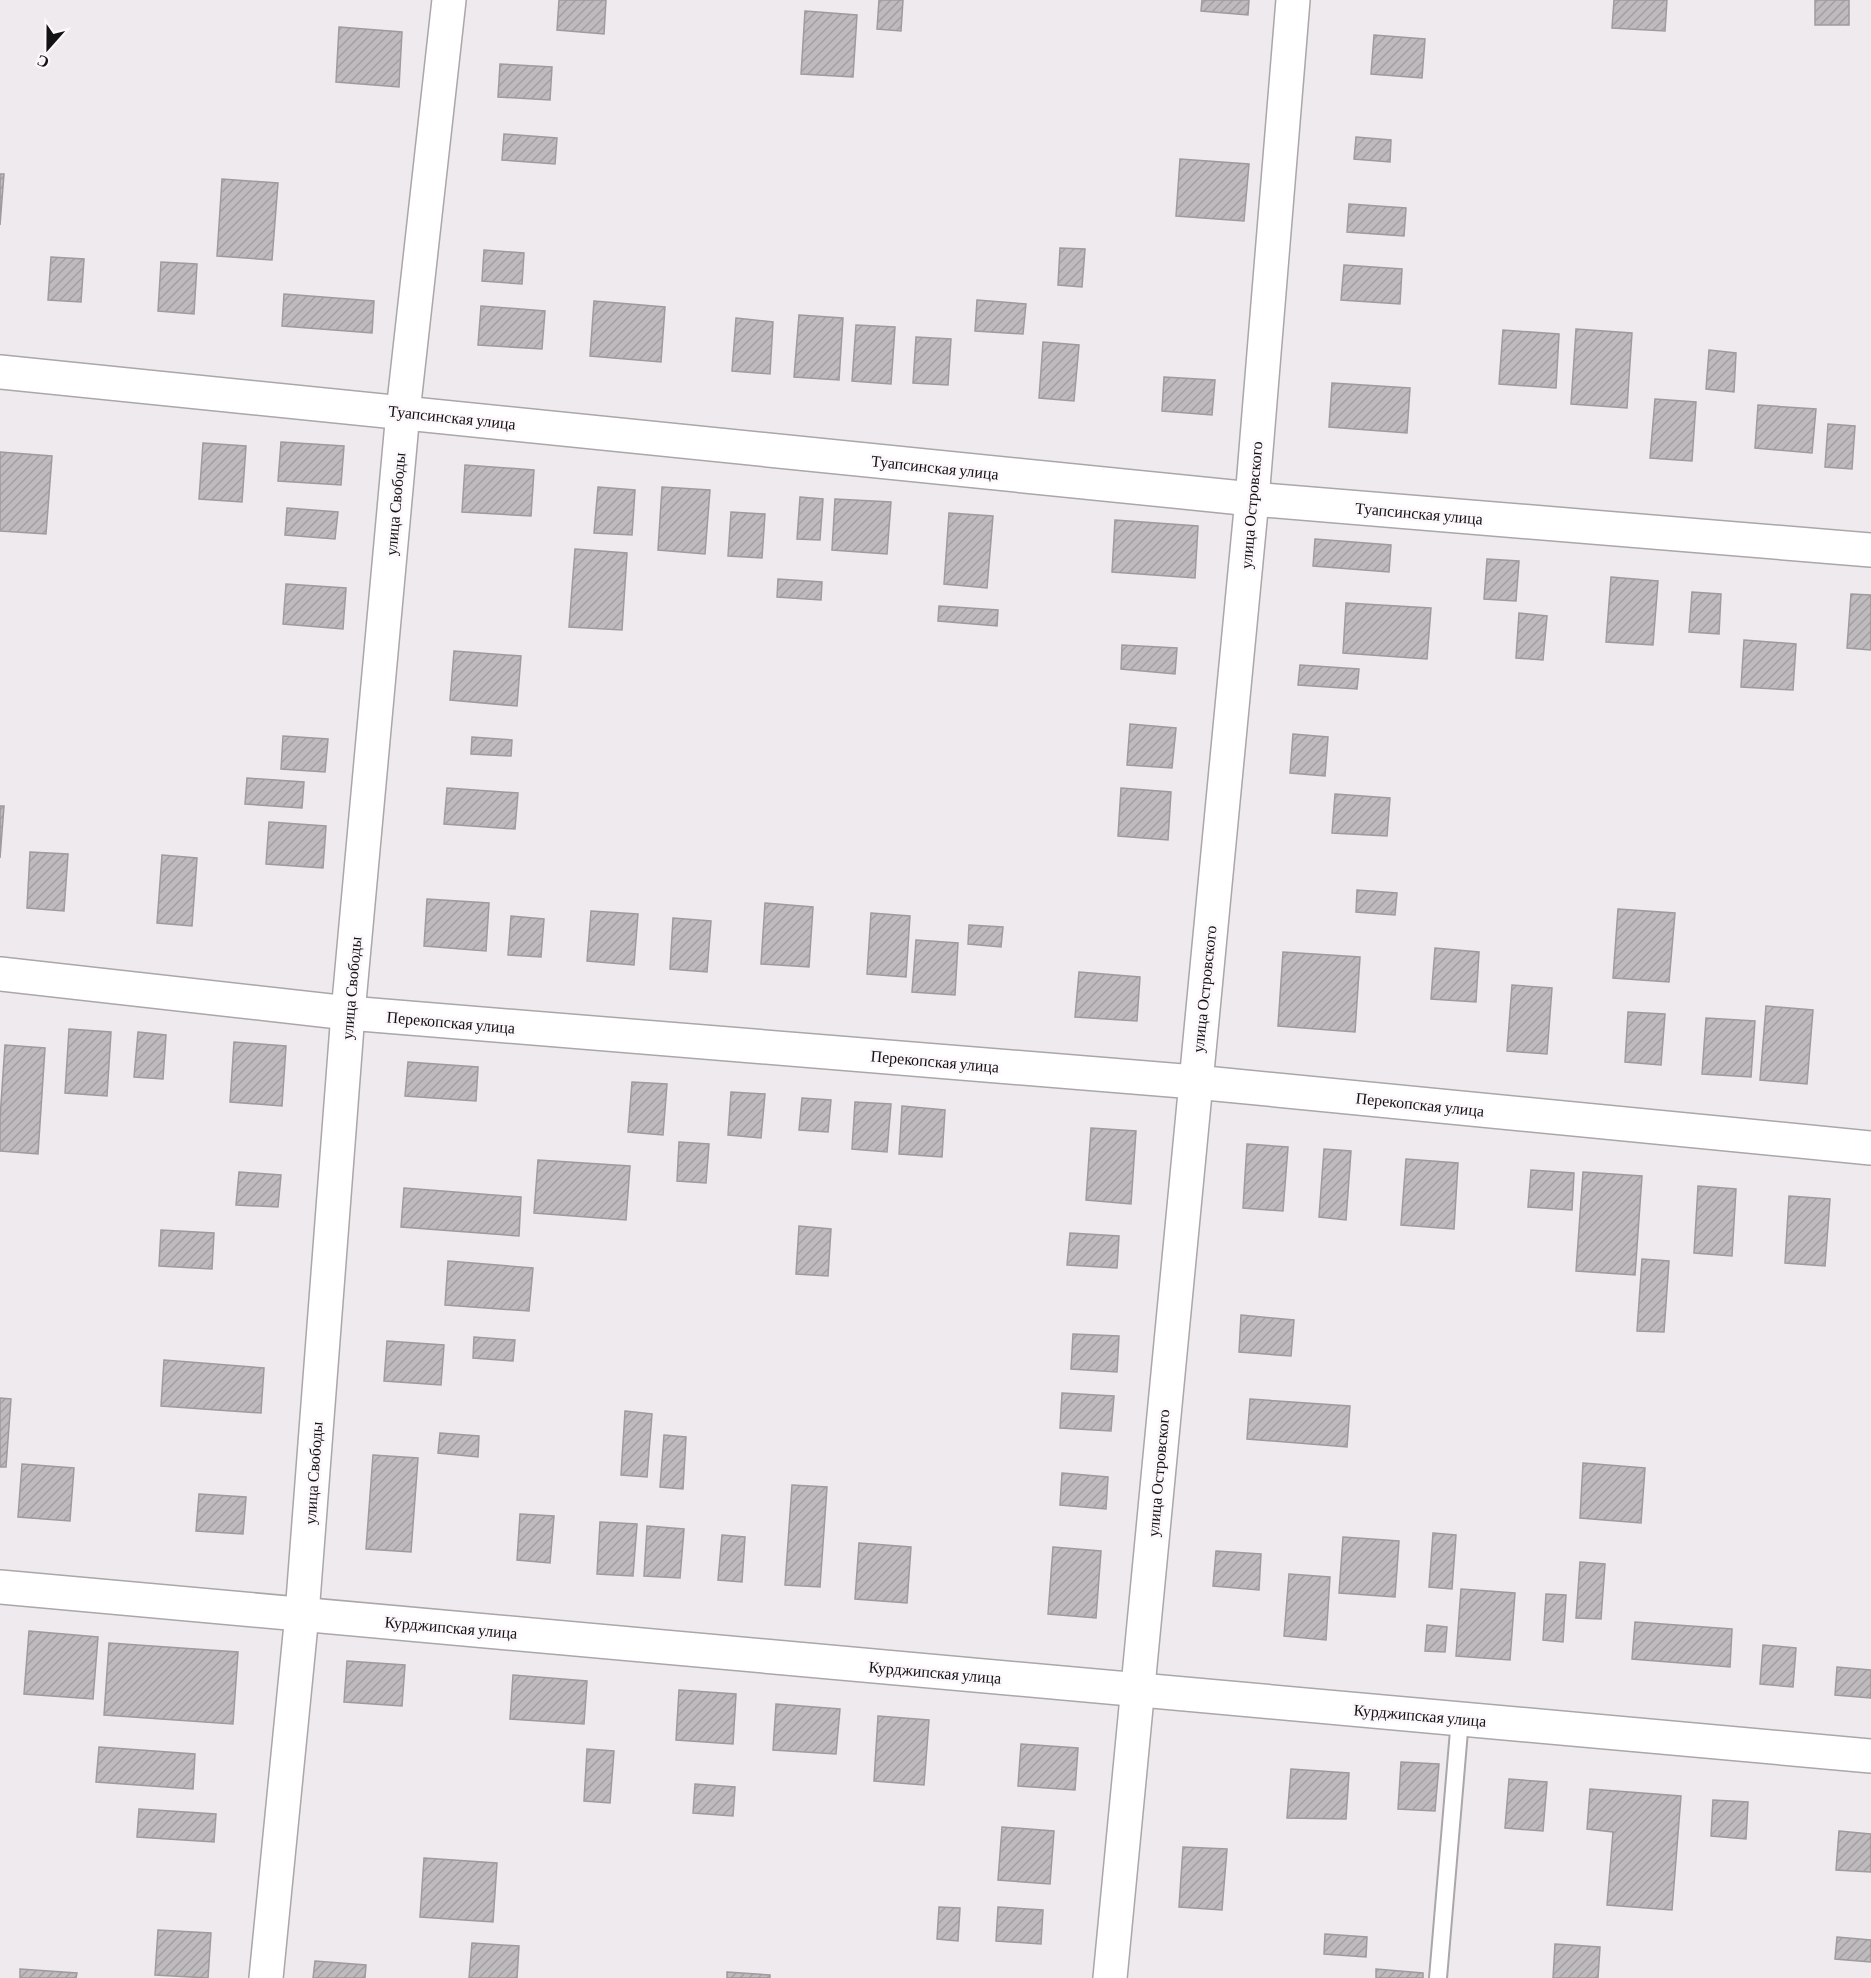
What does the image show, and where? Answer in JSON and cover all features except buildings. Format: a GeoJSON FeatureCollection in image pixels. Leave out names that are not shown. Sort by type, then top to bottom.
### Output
{"type":"FeatureCollection","features":[{"type":"Feature","properties":{"kind":"street","name":"улица Свободы"},"geometry":{"type":"LineString","coordinates":[[266,1978],[302,1614],[348,1013],[403,412],[449,0]]}},
{"type":"Feature","properties":{"kind":"street","name":"улица Островского"},"geometry":{"type":"LineString","coordinates":[[1110,1978],[1252,499],[1293,0]]}},
{"type":"Feature","properties":{"kind":"street","name":"Туапсинская улица"},"geometry":{"type":"LineString","coordinates":[[0,372],[1252,499],[1871,550]]}},
{"type":"Feature","properties":{"kind":"street","name":"Перекопская улица"},"geometry":{"type":"LineString","coordinates":[[0,974],[348,1013],[1195,1082],[1871,1148]]}},
{"type":"Feature","properties":{"kind":"street","name":"Курджипская улица"},"geometry":{"type":"LineString","coordinates":[[0,1587],[1871,1756]]}},
{"type":"Feature","properties":{"kind":"lane"},"geometry":{"type":"LineString","coordinates":[[1438,1978],[1460,1719]]}}]}
